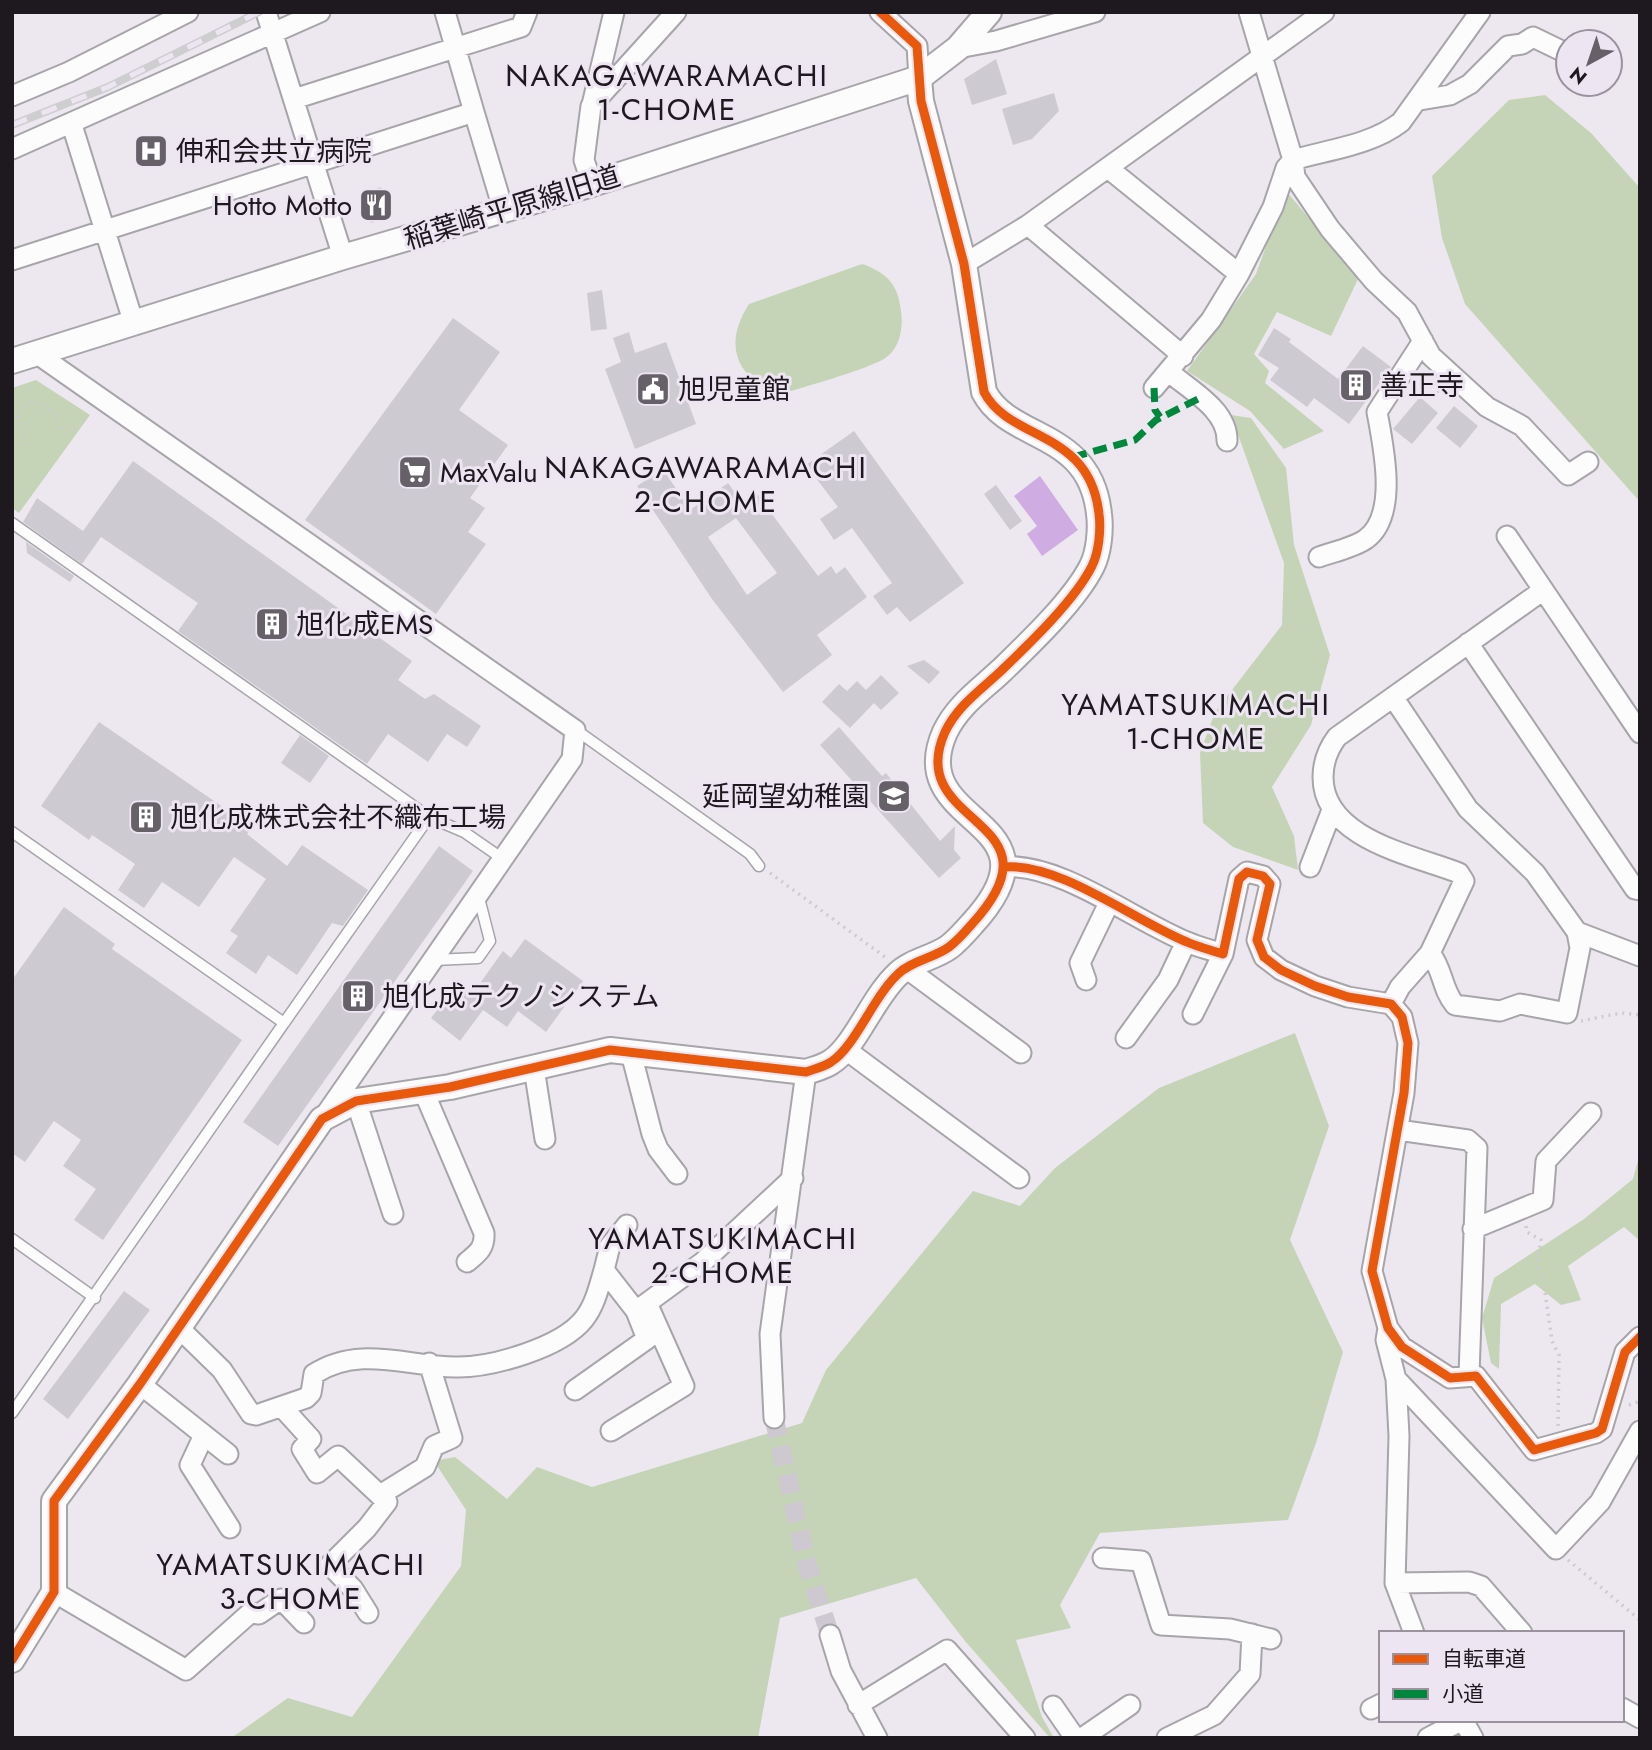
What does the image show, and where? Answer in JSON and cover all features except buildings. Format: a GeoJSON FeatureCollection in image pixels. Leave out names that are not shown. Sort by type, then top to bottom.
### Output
{"type":"FeatureCollection","features":[{"type":"Feature","properties":{"kind":"street"},"geometry":{"type":"LineString","coordinates":[[12,96],[69,72],[165,17],[188,12]]}},
{"type":"Feature","properties":{"kind":"street"},"geometry":{"type":"LineString","coordinates":[[266,12],[343,257]]}},
{"type":"Feature","properties":{"kind":"street"},"geometry":{"type":"LineString","coordinates":[[12,149],[72,125],[320,12]]}},
{"type":"Feature","properties":{"kind":"street"},"geometry":{"type":"LineString","coordinates":[[445,12],[503,209]]}},
{"type":"Feature","properties":{"kind":"street"},"geometry":{"type":"LineString","coordinates":[[294,99],[521,27],[527,12]]}},
{"type":"Feature","properties":{"kind":"street"},"geometry":{"type":"LineString","coordinates":[[592,184],[584,160],[591,106],[614,12]]}},
{"type":"Feature","properties":{"kind":"street"},"geometry":{"type":"LineString","coordinates":[[591,106],[676,12]]}},
{"type":"Feature","properties":{"kind":"street"},"geometry":{"type":"LineString","coordinates":[[322,1119],[356,1101],[424,1092],[610,1051],[806,1072],[831,1062],[845,1049],[872,1003],[905,969],[948,947],[973,923],[994,893],[1004,867],[1001,849],[987,830],[959,807],[940,783],[936,756],[946,730],[961,706],[1000,671],[1066,601],[1092,566],[1098,546],[1099,513],[1090,482],[1073,457],[1059,445],[1002,414],[990,404],[984,393],[964,264],[921,101],[917,47],[880,12]]}},
{"type":"Feature","properties":{"kind":"street","name":"稲葉崎平原線旧道"},"geometry":{"type":"LineString","coordinates":[[12,361],[343,257],[592,184],[919,78],[958,48],[989,12]]}},
{"type":"Feature","properties":{"kind":"street"},"geometry":{"type":"LineString","coordinates":[[958,48],[996,41],[1095,12]]}},
{"type":"Feature","properties":{"kind":"street"},"geometry":{"type":"LineString","coordinates":[[1249,12],[1293,160],[1295,177],[1331,229],[1374,281],[1407,312],[1431,356],[1487,407],[1522,426],[1568,475],[1588,463]]}},
{"type":"Feature","properties":{"kind":"street"},"geometry":{"type":"LineString","coordinates":[[964,264],[1028,225],[1262,54],[1324,12]]}},
{"type":"Feature","properties":{"kind":"street"},"geometry":{"type":"LineString","coordinates":[[1154,388],[1211,320],[1239,274],[1273,207],[1286,168],[1293,160],[1390,131],[1420,100],[1480,12]]}},
{"type":"Feature","properties":{"kind":"street"},"geometry":{"type":"LineString","coordinates":[[1420,100],[1450,95],[1470,84],[1508,46],[1522,44],[1533,37],[1554,47]]}},
{"type":"Feature","properties":{"kind":"street"},"geometry":{"type":"LineString","coordinates":[[12,260],[474,112]]}},
{"type":"Feature","properties":{"kind":"street"},"geometry":{"type":"LineString","coordinates":[[72,125],[134,324]]}},
{"type":"Feature","properties":{"kind":"street"},"geometry":{"type":"LineString","coordinates":[[1108,168],[1239,274]]}},
{"type":"Feature","properties":{"kind":"street"},"geometry":{"type":"LineString","coordinates":[[1028,225],[1182,356]]}},
{"type":"Feature","properties":{"kind":"street"},"geometry":{"type":"LineString","coordinates":[[1319,557],[1367,539],[1381,517],[1386,499],[1385,452],[1377,412],[1423,341]]}},
{"type":"Feature","properties":{"kind":"street"},"geometry":{"type":"LineString","coordinates":[[12,1660],[54,1592],[54,1501],[140,1384],[572,759],[575,730],[36,353]]}},
{"type":"Feature","properties":{"kind":"street"},"geometry":{"type":"LineString","coordinates":[[1169,372],[1219,414],[1227,431],[1227,441]]}},
{"type":"Feature","properties":{"kind":"street"},"geometry":{"type":"LineString","coordinates":[[1507,536],[1640,733]]}},
{"type":"Feature","properties":{"kind":"street"},"geometry":{"type":"LineString","coordinates":[[1335,537],[1362,540]]}},
{"type":"Feature","properties":{"kind":"street"},"geometry":{"type":"LineString","coordinates":[[1391,1004],[1399,987],[1430,953],[1464,881],[1459,873],[1358,832],[1332,810],[1323,788],[1323,768],[1330,746],[1337,737],[1542,591]]}},
{"type":"Feature","properties":{"kind":"street"},"geometry":{"type":"LineString","coordinates":[[1468,643],[1635,889],[1640,890]]}},
{"type":"Feature","properties":{"kind":"street"},"geometry":{"type":"LineString","coordinates":[[1393,697],[1468,809],[1535,873],[1577,932],[1580,947],[1567,1013],[1520,1004],[1500,1011],[1455,1005],[1449,998],[1439,965],[1430,953]]}},
{"type":"Feature","properties":{"kind":"street"},"geometry":{"type":"LineString","coordinates":[[1310,867],[1332,810]]}},
{"type":"Feature","properties":{"kind":"street"},"geometry":{"type":"LineString","coordinates":[[1004,867],[1023,866],[1048,874],[1186,942],[1223,954]]}},
{"type":"Feature","properties":{"kind":"street"},"geometry":{"type":"LineString","coordinates":[[1194,1014],[1223,954],[1239,879],[1247,872],[1256,873],[1270,884],[1257,940],[1264,957],[1281,970],[1315,986],[1348,997],[1391,1004],[1402,1017],[1408,1043],[1398,1130],[1372,1271],[1388,1328],[1402,1347],[1450,1378],[1476,1376],[1534,1450],[1602,1429],[1625,1352],[1640,1337]]}},
{"type":"Feature","properties":{"kind":"street"},"geometry":{"type":"LineString","coordinates":[[1086,980],[1080,962],[1109,903]]}},
{"type":"Feature","properties":{"kind":"street"},"geometry":{"type":"LineString","coordinates":[[1577,932],[1640,956]]}},
{"type":"Feature","properties":{"kind":"street"},"geometry":{"type":"LineString","coordinates":[[1126,1038],[1168,980],[1186,942]]}},
{"type":"Feature","properties":{"kind":"street"},"geometry":{"type":"LineString","coordinates":[[905,969],[1021,1053]]}},
{"type":"Feature","properties":{"kind":"street"},"geometry":{"type":"LineString","coordinates":[[845,1049],[1019,1178]]}},
{"type":"Feature","properties":{"kind":"street"},"geometry":{"type":"LineString","coordinates":[[631,1053],[652,1134],[658,1149],[677,1174]]}},
{"type":"Feature","properties":{"kind":"street"},"geometry":{"type":"LineString","coordinates":[[534,1068],[545,1139]]}},
{"type":"Feature","properties":{"kind":"street"},"geometry":{"type":"LineString","coordinates":[[774,1418],[770,1334],[806,1072]]}},
{"type":"Feature","properties":{"kind":"street"},"geometry":{"type":"LineString","coordinates":[[424,1092],[484,1233],[484,1243],[480,1251],[467,1262]]}},
{"type":"Feature","properties":{"kind":"street"},"geometry":{"type":"LineString","coordinates":[[356,1101],[393,1214]]}},
{"type":"Feature","properties":{"kind":"street"},"geometry":{"type":"LineString","coordinates":[[1474,1229],[1543,1200],[1546,1161],[1591,1113]]}},
{"type":"Feature","properties":{"kind":"street"},"geometry":{"type":"LineString","coordinates":[[1398,1130],[1468,1140],[1477,1148],[1469,1375]]}},
{"type":"Feature","properties":{"kind":"street"},"geometry":{"type":"LineString","coordinates":[[642,1307],[703,1262],[793,1178]]}},
{"type":"Feature","properties":{"kind":"street"},"geometry":{"type":"LineString","coordinates":[[178,1328],[222,1370],[251,1413],[256,1415],[306,1398],[311,1393],[314,1374],[338,1361],[359,1358],[456,1367],[516,1358],[563,1335],[583,1321],[594,1303],[610,1246],[627,1225]]}},
{"type":"Feature","properties":{"kind":"street"},"geometry":{"type":"LineString","coordinates":[[604,1270],[642,1307],[684,1386],[611,1431]]}},
{"type":"Feature","properties":{"kind":"street"},"geometry":{"type":"LineString","coordinates":[[575,1390],[647,1339],[642,1307]]}},
{"type":"Feature","properties":{"kind":"street"},"geometry":{"type":"LineString","coordinates":[[1388,1328],[1386,1340],[1396,1379],[1399,1436],[1395,1583],[1413,1631]]}},
{"type":"Feature","properties":{"kind":"street"},"geometry":{"type":"LineString","coordinates":[[380,1495],[425,1467],[434,1446],[453,1438],[429,1363]]}},
{"type":"Feature","properties":{"kind":"street"},"geometry":{"type":"LineString","coordinates":[[1396,1379],[1556,1549],[1601,1502],[1640,1431]]}},
{"type":"Feature","properties":{"kind":"street"},"geometry":{"type":"LineString","coordinates":[[140,1384],[228,1454]]}},
{"type":"Feature","properties":{"kind":"street"},"geometry":{"type":"LineString","coordinates":[[282,1407],[311,1438],[302,1450],[317,1473],[338,1456],[387,1502],[330,1565],[353,1589],[368,1613]]}},
{"type":"Feature","properties":{"kind":"street"},"geometry":{"type":"LineString","coordinates":[[204,1435],[190,1465],[230,1528]]}},
{"type":"Feature","properties":{"kind":"street"},"geometry":{"type":"LineString","coordinates":[[1103,1558],[1141,1561],[1161,1625],[1230,1629],[1271,1639]]}},
{"type":"Feature","properties":{"kind":"street"},"geometry":{"type":"LineString","coordinates":[[1395,1583],[1469,1582],[1480,1586],[1520,1631]]}},
{"type":"Feature","properties":{"kind":"street"},"geometry":{"type":"LineString","coordinates":[[54,1592],[186,1670],[250,1612],[259,1614],[281,1598],[304,1623]]}},
{"type":"Feature","properties":{"kind":"street"},"geometry":{"type":"LineString","coordinates":[[1167,1738],[1214,1716],[1250,1674],[1252,1634]]}},
{"type":"Feature","properties":{"kind":"street"},"geometry":{"type":"LineString","coordinates":[[830,1635],[842,1671],[861,1712],[877,1738]]}},
{"type":"Feature","properties":{"kind":"street"},"geometry":{"type":"LineString","coordinates":[[859,1738],[861,1712],[947,1650],[1025,1738]]}},
{"type":"Feature","properties":{"kind":"street"},"geometry":{"type":"LineString","coordinates":[[1082,1738],[1130,1705]]}},
{"type":"Feature","properties":{"kind":"street"},"geometry":{"type":"LineString","coordinates":[[1053,1706],[1075,1738]]}},
{"type":"Feature","properties":{"kind":"street"},"geometry":{"type":"LineString","coordinates":[[1624,1709],[1640,1718]]}},
{"type":"Feature","properties":{"kind":"street"},"geometry":{"type":"LineString","coordinates":[[1428,1738],[1466,1724]]}},
{"type":"Feature","properties":{"kind":"lane"},"geometry":{"type":"LineString","coordinates":[[12,523],[429,817],[464,832],[503,859]]}},
{"type":"Feature","properties":{"kind":"lane"},"geometry":{"type":"LineString","coordinates":[[575,730],[750,855],[759,866]]}},
{"type":"Feature","properties":{"kind":"lane"},"geometry":{"type":"LineString","coordinates":[[12,1413],[429,817]]}},
{"type":"Feature","properties":{"kind":"lane"},"geometry":{"type":"LineString","coordinates":[[12,832],[284,1023]]}},
{"type":"Feature","properties":{"kind":"lane"},"geometry":{"type":"LineString","coordinates":[[431,961],[478,958],[490,942],[478,893]]}},
{"type":"Feature","properties":{"kind":"lane"},"geometry":{"type":"LineString","coordinates":[[12,1240],[95,1298]]}},
{"type":"Feature","properties":{"kind":"path"},"geometry":{"type":"LineString","coordinates":[[12,424],[23,407],[31,403],[43,405],[54,412],[65,435]]}},
{"type":"Feature","properties":{"kind":"path"},"geometry":{"type":"LineString","coordinates":[[18,416],[27,446]]}},
{"type":"Feature","properties":{"kind":"path"},"geometry":{"type":"LineString","coordinates":[[759,866],[905,969]]}},
{"type":"Feature","properties":{"kind":"path"},"geometry":{"type":"LineString","coordinates":[[1567,1013],[1584,1022],[1621,1013],[1640,1015]]}},
{"type":"Feature","properties":{"kind":"path"},"geometry":{"type":"LineString","coordinates":[[1520,1210],[1527,1232],[1541,1240],[1537,1265],[1543,1278],[1552,1340],[1559,1355],[1558,1443]]}},
{"type":"Feature","properties":{"kind":"path"},"geometry":{"type":"LineString","coordinates":[[1556,1549],[1640,1620]]}},
{"type":"Feature","properties":{"kind":"green space"},"geometry":{"type":"Polygon","coordinates":[[[1545,95],[1591,133],[1640,188],[1640,502],[1465,304],[1442,238],[1432,176],[1509,100],[1545,95]]]}},
{"type":"Feature","properties":{"kind":"green space"},"geometry":{"type":"Polygon","coordinates":[[[1286,191],[1359,277],[1331,336],[1277,312],[1254,354],[1269,371],[1265,383],[1324,431],[1284,449],[1250,411],[1187,371],[1256,274],[1286,191]]]}},
{"type":"Feature","properties":{"kind":"green space"},"geometry":{"type":"Polygon","coordinates":[[[862,264],[888,278],[896,290],[901,327],[898,342],[890,354],[862,369],[780,395],[753,379],[738,358],[736,346],[741,319],[749,304],[862,264]]]}},
{"type":"Feature","properties":{"kind":"green space"},"geometry":{"type":"Polygon","coordinates":[[[36,380],[90,415],[19,513],[12,508],[12,388],[36,380]]]}},
{"type":"Feature","properties":{"kind":"green space"},"geometry":{"type":"Polygon","coordinates":[[[1231,415],[1251,418],[1286,468],[1294,545],[1330,655],[1311,725],[1272,787],[1294,836],[1298,870],[1233,847],[1203,823],[1200,753],[1215,712],[1282,625],[1284,563],[1231,415]]]}},
{"type":"Feature","properties":{"kind":"green space"},"geometry":{"type":"Polygon","coordinates":[[[1295,1033],[1329,1126],[1290,1240],[1343,1352],[1316,1443],[1288,1520],[1100,1533],[1060,1605],[1071,1628],[1016,1640],[1042,1717],[1054,1738],[1050,1738],[965,1641],[916,1578],[780,1618],[758,1738],[231,1738],[288,1698],[352,1717],[461,1566],[466,1510],[434,1461],[455,1457],[507,1499],[537,1467],[592,1487],[802,1423],[826,1370],[973,1191],[1020,1206],[1055,1168],[1159,1088],[1295,1033]]]}},
{"type":"Feature","properties":{"kind":"green space"},"geometry":{"type":"Polygon","coordinates":[[[1640,1153],[1640,1241],[1624,1227],[1568,1266],[1581,1300],[1561,1305],[1535,1284],[1501,1304],[1499,1369],[1491,1363],[1482,1318],[1494,1278],[1584,1219],[1633,1179],[1640,1153]]]}},
{"type":"Feature","properties":{"kind":"shaded area"},"geometry":{"type":"Polygon","coordinates":[[[1040,476],[1078,530],[1042,556],[1027,534],[1037,526],[1014,496],[1040,476]]]}},
{"type":"Feature","properties":{"kind":"tunnel"},"geometry":{"type":"LineString","coordinates":[[774,1418],[807,1564],[830,1635]]}},
{"type":"Feature","properties":{"kind":"railway"},"geometry":{"type":"LineString","coordinates":[[12,125],[108,87],[259,12]]}},
{"type":"Feature","properties":{"kind":"marked path"},"geometry":{"type":"LineString","coordinates":[[1154,388],[1155,410],[1160,417]]}},
{"type":"Feature","properties":{"kind":"marked path"},"geometry":{"type":"LineString","coordinates":[[1073,457],[1135,440],[1156,420],[1200,398]]}},
{"type":"Feature","properties":{"kind":"cycle path"},"geometry":{"type":"LineString","coordinates":[[12,1660],[54,1592],[54,1501],[140,1384],[322,1119],[356,1101],[450,1087],[610,1050],[806,1072],[819,1068],[840,1055],[880,995],[898,974],[952,945],[972,924],[997,889],[1003,862],[995,842],[960,807],[945,787],[938,763],[945,732],[963,706],[1038,634],[1075,593],[1092,566],[1096,554],[1100,533],[1099,514],[1093,486],[1081,466],[1066,451],[996,408],[984,392],[964,264],[921,101],[917,46],[880,12]]}},
{"type":"Feature","properties":{"kind":"cycle path"},"geometry":{"type":"LineString","coordinates":[[1004,867],[1026,868],[1072,883],[1166,933],[1223,954],[1239,879],[1247,872],[1263,876],[1270,884],[1257,940],[1264,957],[1281,970],[1315,986],[1348,997],[1391,1004],[1402,1017],[1408,1043],[1404,1093],[1372,1271],[1388,1328],[1402,1347],[1450,1378],[1476,1376],[1534,1450],[1602,1429],[1625,1352],[1640,1337]]}},
{"type":"Feature","properties":{"kind":"place","name":"伸和会共立病院"},"geometry":{"type":"Point","coordinates":[151,151]}},
{"type":"Feature","properties":{"kind":"place","name":"Hotto Motto"},"geometry":{"type":"Point","coordinates":[376,205]}},
{"type":"Feature","properties":{"kind":"place","name":"善正寺"},"geometry":{"type":"Point","coordinates":[1356,385]}},
{"type":"Feature","properties":{"kind":"place","name":"旭児童館"},"geometry":{"type":"Point","coordinates":[653,389]}},
{"type":"Feature","properties":{"kind":"place","name":"MaxValu"},"geometry":{"type":"Point","coordinates":[415,472]}},
{"type":"Feature","properties":{"kind":"place","name":"旭化成EMS"},"geometry":{"type":"Point","coordinates":[272,624]}},
{"type":"Feature","properties":{"kind":"place","name":"延岡望幼稚園"},"geometry":{"type":"Point","coordinates":[894,796]}},
{"type":"Feature","properties":{"kind":"place","name":"旭化成株式会社不織布工場"},"geometry":{"type":"Point","coordinates":[146,817]}},
{"type":"Feature","properties":{"kind":"place","name":"旭化成テクノシステム"},"geometry":{"type":"Point","coordinates":[358,996]}},
{"type":"Feature","properties":{"kind":"district","name":"NAKAGAWARAMACHI 1-CHOME"},"geometry":{"type":"Point","coordinates":[667,93]}},
{"type":"Feature","properties":{"kind":"district","name":"NAKAGAWARAMACHI 2-CHOME"},"geometry":{"type":"Point","coordinates":[706,485]}},
{"type":"Feature","properties":{"kind":"district","name":"YAMATSUKIMACHI 1-CHOME"},"geometry":{"type":"Point","coordinates":[1196,722]}},
{"type":"Feature","properties":{"kind":"district","name":"YAMATSUKIMACHI 2-CHOME"},"geometry":{"type":"Point","coordinates":[723,1256]}},
{"type":"Feature","properties":{"kind":"district","name":"YAMATSUKIMACHI 3-CHOME"},"geometry":{"type":"Point","coordinates":[291,1582]}}]}
